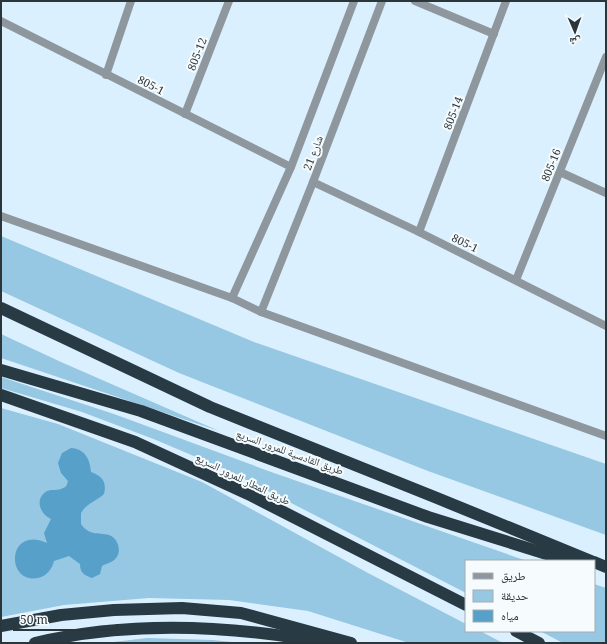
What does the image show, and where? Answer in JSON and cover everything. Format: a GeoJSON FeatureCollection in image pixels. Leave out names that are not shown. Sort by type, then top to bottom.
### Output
{"type":"FeatureCollection","features":[{"type":"Feature","properties":{"kind":"highway"},"geometry":{"type":"LineString","coordinates":[[1,308],[210,407],[588,560]]}},
{"type":"Feature","properties":{"kind":"highway","name":"طريق القادسية للمرور السريع"},"geometry":{"type":"LineString","coordinates":[[1,370],[142,411],[428,516],[566,560]]}},
{"type":"Feature","properties":{"kind":"highway","name":"طريق المطار للمرور السريع"},"geometry":{"type":"LineString","coordinates":[[1,395],[135,442],[248,494],[465,604]]}},
{"type":"Feature","properties":{"kind":"highway"},"geometry":{"type":"LineString","coordinates":[[595,562],[606,567]]}},
{"type":"Feature","properties":{"kind":"highway"},"geometry":{"type":"LineString","coordinates":[[595,569],[606,572]]}},
{"type":"Feature","properties":{"kind":"highway"},"geometry":{"type":"LineString","coordinates":[[1,626],[61,615],[114,610],[182,608],[241,613],[351,643]]}},
{"type":"Feature","properties":{"kind":"highway"},"geometry":{"type":"LineString","coordinates":[[34,643],[102,630],[182,626],[239,630],[328,643]]}},
{"type":"Feature","properties":{"kind":"highway"},"geometry":{"type":"LineString","coordinates":[[518,632],[539,643]]}},
{"type":"Feature","properties":{"kind":"street"},"geometry":{"type":"LineString","coordinates":[[106,75],[131,1]]}},
{"type":"Feature","properties":{"kind":"street","name":"805-12"},"geometry":{"type":"LineString","coordinates":[[185,114],[229,1]]}},
{"type":"Feature","properties":{"kind":"street","name":"شارع 21"},"geometry":{"type":"LineString","coordinates":[[232,298],[291,168],[354,1]]}},
{"type":"Feature","properties":{"kind":"street","name":"شارع 21"},"geometry":{"type":"LineString","coordinates":[[261,312],[313,182],[382,1]]}},
{"type":"Feature","properties":{"kind":"street"},"geometry":{"type":"LineString","coordinates":[[415,1],[494,34]]}},
{"type":"Feature","properties":{"kind":"street","name":"805-14"},"geometry":{"type":"LineString","coordinates":[[419,232],[506,1]]}},
{"type":"Feature","properties":{"kind":"street","name":"805-1"},"geometry":{"type":"LineString","coordinates":[[1,21],[291,168]]}},
{"type":"Feature","properties":{"kind":"street","name":"805-16"},"geometry":{"type":"LineString","coordinates":[[516,280],[560,172],[602,78],[606,57]]}},
{"type":"Feature","properties":{"kind":"street"},"geometry":{"type":"LineString","coordinates":[[560,172],[606,193]]}},
{"type":"Feature","properties":{"kind":"street","name":"805-1"},"geometry":{"type":"LineString","coordinates":[[313,182],[419,232],[606,326]]}},
{"type":"Feature","properties":{"kind":"street"},"geometry":{"type":"LineString","coordinates":[[1,216],[232,298],[261,312],[606,436]]}},
{"type":"Feature","properties":{"kind":"green space"},"geometry":{"type":"Polygon","coordinates":[[[1,236],[254,342],[606,464],[606,535],[428,471],[179,373],[1,291],[1,236]]]}},
{"type":"Feature","properties":{"kind":"green space"},"geometry":{"type":"Polygon","coordinates":[[[1,334],[61,362],[219,431],[1,358],[1,334]]]}},
{"type":"Feature","properties":{"kind":"green space"},"geometry":{"type":"Polygon","coordinates":[[[1,377],[114,414],[274,473],[524,560],[465,560],[465,592],[229,471],[156,440],[82,412],[1,388],[1,377]]]}},
{"type":"Feature","properties":{"kind":"green space"},"geometry":{"type":"Polygon","coordinates":[[[1,408],[58,424],[202,482],[368,573],[465,623],[465,632],[482,632],[503,643],[409,643],[308,611],[229,600],[149,598],[64,605],[1,617],[1,408]]]}},
{"type":"Feature","properties":{"kind":"green space"},"geometry":{"type":"Polygon","coordinates":[[[595,584],[606,588],[606,643],[563,643],[542,632],[595,632],[595,584]]]}},
{"type":"Feature","properties":{"kind":"green space"},"geometry":{"type":"Polygon","coordinates":[[[147,638],[213,640],[241,643],[105,643],[147,638]]]}},
{"type":"Feature","properties":{"kind":"water"},"geometry":{"type":"Polygon","coordinates":[[[71,448],[80,450],[86,456],[91,472],[98,475],[103,480],[105,486],[104,494],[81,513],[81,524],[90,532],[109,535],[115,539],[119,548],[118,555],[113,561],[102,566],[100,574],[92,578],[83,573],[80,564],[69,556],[54,561],[52,567],[44,576],[38,578],[27,577],[20,573],[16,565],[15,556],[18,548],[24,542],[34,540],[47,543],[44,533],[51,519],[41,510],[41,498],[47,491],[61,489],[67,485],[68,481],[61,473],[58,463],[62,453],[71,448]]]}}]}
